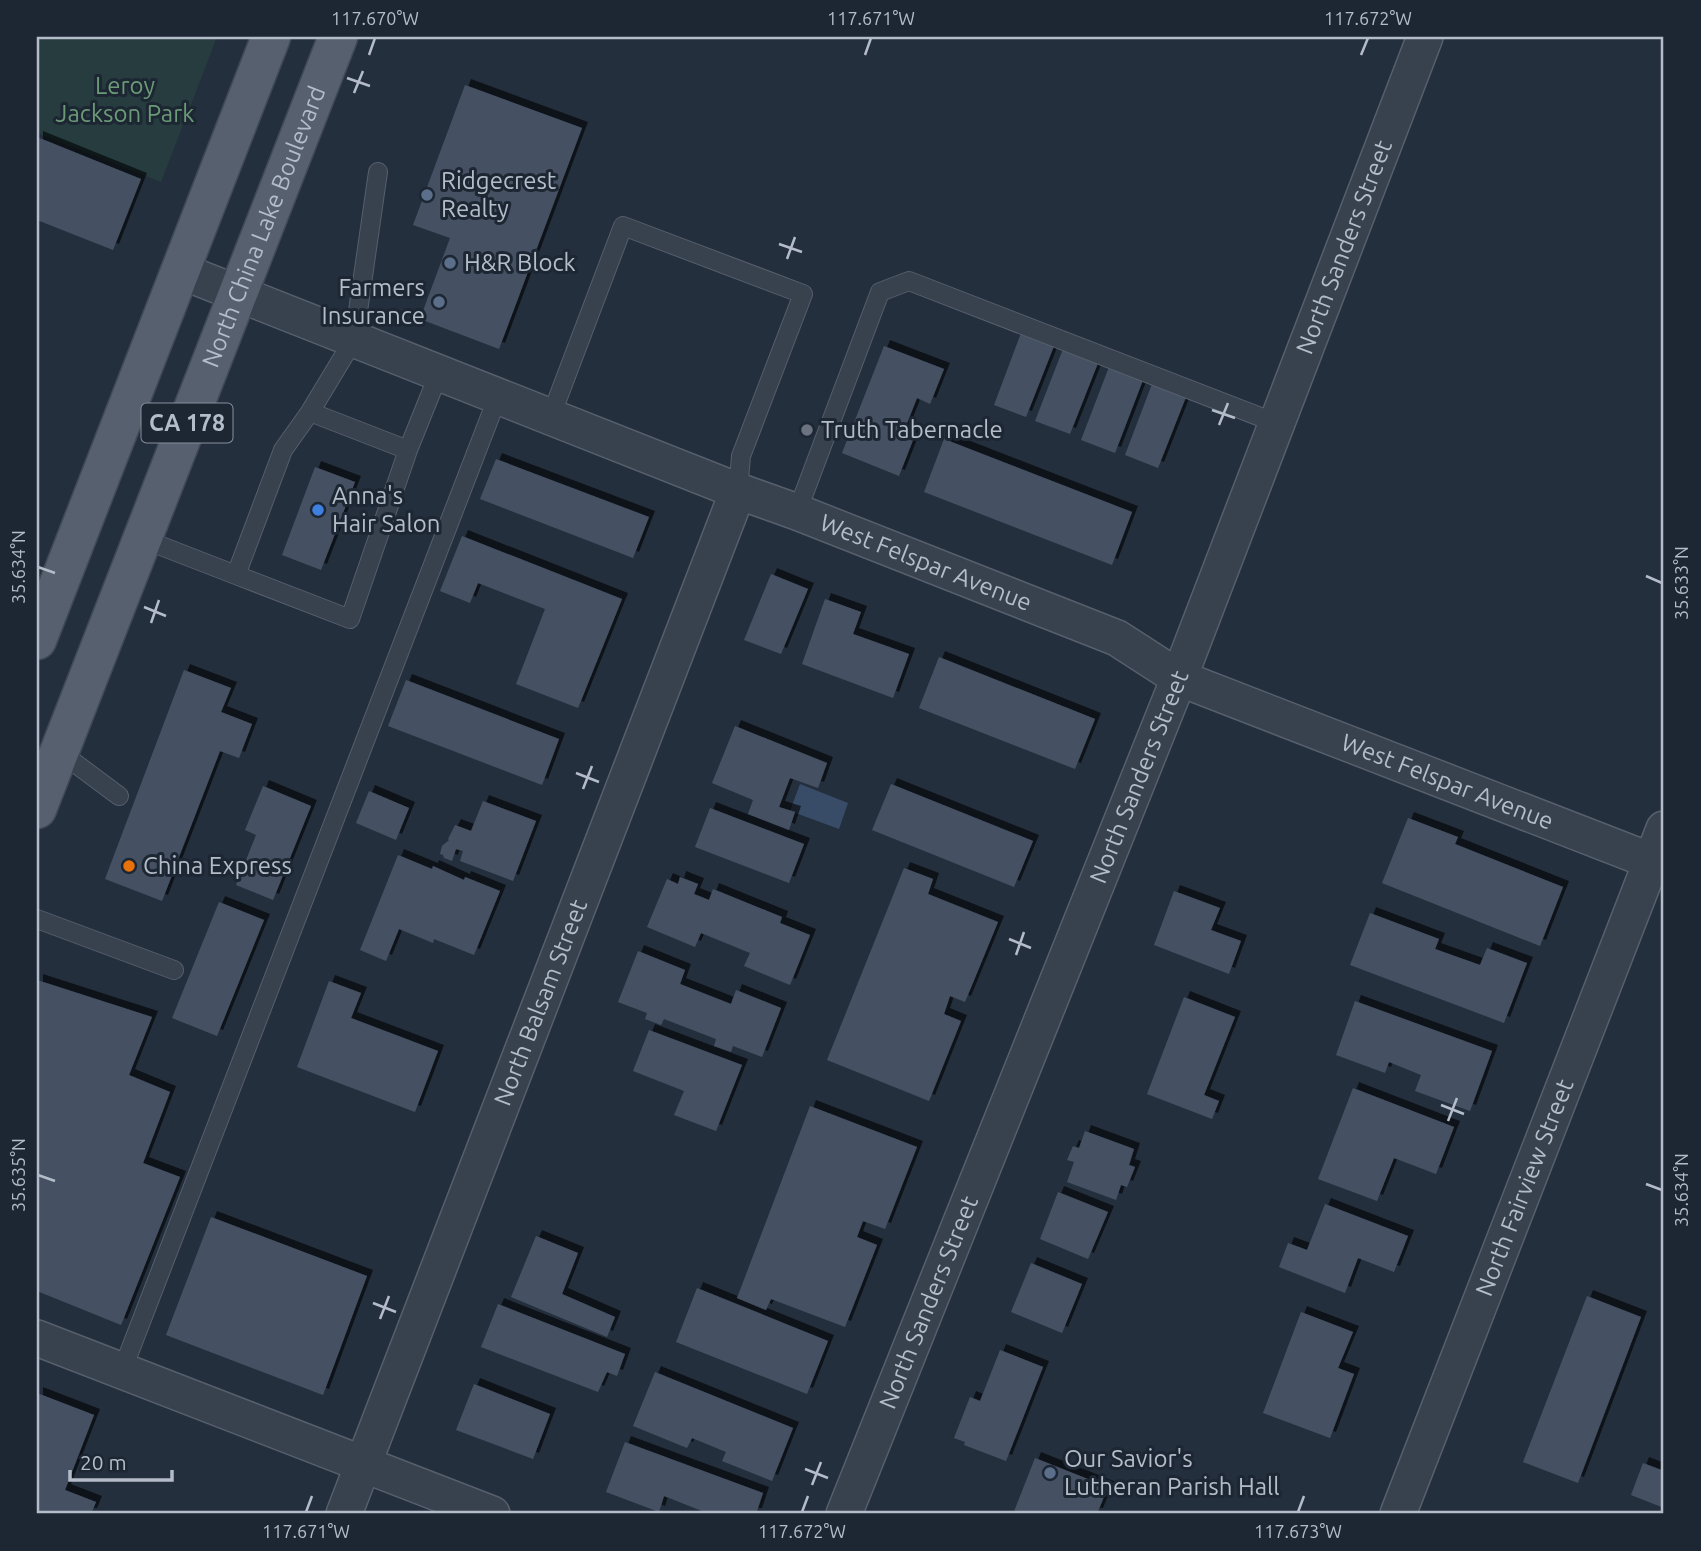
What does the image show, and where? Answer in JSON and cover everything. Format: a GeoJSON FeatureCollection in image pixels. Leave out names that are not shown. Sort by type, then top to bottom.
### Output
{"type":"FeatureCollection","features":[{"type":"Feature","properties":{"kind":"main road","name":"CA 178"},"geometry":{"type":"LineString","coordinates":[[37,640],[271,37]]}},
{"type":"Feature","properties":{"kind":"main road","name":"North China Lake Boulevard"},"geometry":{"type":"LineString","coordinates":[[37,810],[338,37]]}},
{"type":"Feature","properties":{"kind":"street","name":"North Sanders Street"},"geometry":{"type":"LineString","coordinates":[[844,1514],[1179,678],[1425,37]]}},
{"type":"Feature","properties":{"kind":"street","name":"West Felspar Avenue"},"geometry":{"type":"LineString","coordinates":[[180,271],[1117,638],[1179,678],[1660,852]]}},
{"type":"Feature","properties":{"kind":"street","name":"North Balsam Street"},"geometry":{"type":"LineString","coordinates":[[344,1514],[738,491]]}},
{"type":"Feature","properties":{"kind":"street","name":"North Fairview Street"},"geometry":{"type":"LineString","coordinates":[[1398,1514],[1660,852]]}},
{"type":"Feature","properties":{"kind":"street"},"geometry":{"type":"LineString","coordinates":[[37,1338],[492,1514]]}},
{"type":"Feature","properties":{"kind":"lane"},"geometry":{"type":"LineString","coordinates":[[236,575],[282,450],[310,412],[354,340],[378,172]]}},
{"type":"Feature","properties":{"kind":"lane"},"geometry":{"type":"LineString","coordinates":[[551,416],[623,226],[803,294],[741,456],[738,491]]}},
{"type":"Feature","properties":{"kind":"lane"},"geometry":{"type":"LineString","coordinates":[[797,512],[880,292],[909,281],[1276,423]]}},
{"type":"Feature","properties":{"kind":"lane"},"geometry":{"type":"LineString","coordinates":[[143,539],[350,618],[408,450],[439,373]]}},
{"type":"Feature","properties":{"kind":"lane"},"geometry":{"type":"LineString","coordinates":[[122,1371],[498,396]]}},
{"type":"Feature","properties":{"kind":"lane"},"geometry":{"type":"LineString","coordinates":[[310,412],[408,450]]}},
{"type":"Feature","properties":{"kind":"lane"},"geometry":{"type":"LineString","coordinates":[[60,752],[119,796]]}},
{"type":"Feature","properties":{"kind":"lane"},"geometry":{"type":"LineString","coordinates":[[37,919],[174,970]]}},
{"type":"Feature","properties":{"kind":"green space","name":"Leroy Jackson Park"},"geometry":{"type":"Polygon","coordinates":[[[37,37],[217,37],[161,182],[37,133],[37,37]]]}},
{"type":"Feature","properties":{"kind":"water"},"geometry":{"type":"Polygon","coordinates":[[[800,784],[848,803],[839,829],[790,811],[800,784]]]}},
{"type":"Feature","properties":{"kind":"building"},"geometry":{"type":"Polygon","coordinates":[[[465,85],[582,128],[499,349],[420,319],[450,238],[413,225],[465,85]]]}},
{"type":"Feature","properties":{"kind":"building"},"geometry":{"type":"Polygon","coordinates":[[[37,137],[141,179],[113,250],[37,220],[37,137]]]}},
{"type":"Feature","properties":{"kind":"building"},"geometry":{"type":"Polygon","coordinates":[[[1021,333],[1054,346],[1026,417],[994,405],[1021,333]]]}},
{"type":"Feature","properties":{"kind":"building"},"geometry":{"type":"Polygon","coordinates":[[[884,346],[944,369],[930,404],[917,398],[904,431],[915,435],[899,476],[842,453],[884,346]]]}},
{"type":"Feature","properties":{"kind":"building"},"geometry":{"type":"Polygon","coordinates":[[[1063,349],[1098,363],[1070,434],[1035,421],[1063,349]]]}},
{"type":"Feature","properties":{"kind":"building"},"geometry":{"type":"Polygon","coordinates":[[[1109,367],[1143,380],[1115,453],[1081,440],[1109,367]]]}},
{"type":"Feature","properties":{"kind":"building"},"geometry":{"type":"Polygon","coordinates":[[[1152,384],[1186,397],[1158,468],[1125,455],[1152,384]]]}},
{"type":"Feature","properties":{"kind":"building"},"geometry":{"type":"Polygon","coordinates":[[[944,439],[1132,512],[1112,565],[924,492],[944,439]]]}},
{"type":"Feature","properties":{"kind":"building"},"geometry":{"type":"Polygon","coordinates":[[[496,459],[649,517],[633,558],[480,499],[496,459]]]}},
{"type":"Feature","properties":{"kind":"building"},"geometry":{"type":"Polygon","coordinates":[[[315,467],[355,482],[321,570],[282,555],[315,467]]]}},
{"type":"Feature","properties":{"kind":"building"},"geometry":{"type":"Polygon","coordinates":[[[462,536],[622,599],[578,708],[516,684],[545,609],[478,583],[470,603],[440,591],[462,536]]]}},
{"type":"Feature","properties":{"kind":"building"},"geometry":{"type":"Polygon","coordinates":[[[771,574],[808,589],[781,654],[744,640],[771,574]]]}},
{"type":"Feature","properties":{"kind":"building"},"geometry":{"type":"Polygon","coordinates":[[[825,599],[861,612],[853,634],[909,654],[893,698],[802,664],[825,599]]]}},
{"type":"Feature","properties":{"kind":"building"},"geometry":{"type":"Polygon","coordinates":[[[939,657],[1095,719],[1075,769],[919,708],[939,657]]]}},
{"type":"Feature","properties":{"kind":"building"},"geometry":{"type":"Polygon","coordinates":[[[184,670],[231,688],[221,712],[252,724],[239,758],[220,751],[162,901],[105,879],[184,670]]]}},
{"type":"Feature","properties":{"kind":"building"},"geometry":{"type":"Polygon","coordinates":[[[406,680],[559,739],[542,785],[388,726],[406,680]]]}},
{"type":"Feature","properties":{"kind":"building"},"geometry":{"type":"Polygon","coordinates":[[[735,726],[827,763],[818,788],[790,778],[779,807],[795,812],[789,830],[748,814],[753,800],[712,783],[735,726]]]}},
{"type":"Feature","properties":{"kind":"building"},"geometry":{"type":"Polygon","coordinates":[[[891,784],[1033,841],[1014,887],[872,830],[891,784]]]}},
{"type":"Feature","properties":{"kind":"building"},"geometry":{"type":"Polygon","coordinates":[[[263,786],[311,806],[273,900],[236,885],[256,835],[245,830],[263,786]]]}},
{"type":"Feature","properties":{"kind":"building"},"geometry":{"type":"Polygon","coordinates":[[[369,791],[409,808],[396,840],[356,823],[369,791]]]}},
{"type":"Feature","properties":{"kind":"building"},"geometry":{"type":"Polygon","coordinates":[[[483,801],[536,821],[513,881],[460,861],[463,851],[456,849],[452,861],[440,854],[455,825],[471,831],[483,801]]]}},
{"type":"Feature","properties":{"kind":"building"},"geometry":{"type":"Polygon","coordinates":[[[710,808],[804,844],[789,883],[695,847],[710,808]]]}},
{"type":"Feature","properties":{"kind":"building"},"geometry":{"type":"Polygon","coordinates":[[[1408,818],[1458,837],[1455,844],[1563,887],[1540,946],[1382,883],[1408,818]]]}},
{"type":"Feature","properties":{"kind":"building"},"geometry":{"type":"Polygon","coordinates":[[[398,855],[500,891],[474,955],[399,929],[386,961],[360,950],[398,855]]]}},
{"type":"Feature","properties":{"kind":"building"},"geometry":{"type":"Polygon","coordinates":[[[904,868],[933,879],[928,894],[998,922],[965,1002],[950,996],[944,1014],[961,1021],[929,1101],[827,1060],[904,868]]]}},
{"type":"Feature","properties":{"kind":"building"},"geometry":{"type":"Polygon","coordinates":[[[680,877],[698,884],[694,894],[709,900],[713,889],[782,917],[780,923],[810,935],[790,985],[744,966],[750,953],[701,933],[695,947],[647,927],[667,879],[678,884],[680,877]]]}},
{"type":"Feature","properties":{"kind":"building"},"geometry":{"type":"Polygon","coordinates":[[[1174,891],[1220,908],[1211,930],[1241,941],[1229,974],[1154,945],[1174,891]]]}},
{"type":"Feature","properties":{"kind":"building"},"geometry":{"type":"Polygon","coordinates":[[[219,902],[264,920],[217,1036],[172,1018],[219,902]]]}},
{"type":"Feature","properties":{"kind":"building"},"geometry":{"type":"Polygon","coordinates":[[[1370,913],[1439,939],[1435,949],[1480,965],[1487,948],[1527,963],[1504,1023],[1350,965],[1370,913]]]}},
{"type":"Feature","properties":{"kind":"building"},"geometry":{"type":"Polygon","coordinates":[[[638,951],[685,970],[680,984],[731,1004],[736,990],[781,1008],[762,1057],[733,1046],[731,1052],[714,1046],[716,1039],[664,1019],[661,1025],[645,1019],[647,1013],[618,1002],[638,951]]]}},
{"type":"Feature","properties":{"kind":"building"},"geometry":{"type":"Polygon","coordinates":[[[37,980],[152,1017],[129,1075],[170,1092],[143,1163],[180,1177],[121,1325],[37,1291],[37,980]]]}},
{"type":"Feature","properties":{"kind":"building"},"geometry":{"type":"Polygon","coordinates":[[[329,981],[361,993],[351,1018],[438,1051],[415,1112],[297,1067],[329,981]]]}},
{"type":"Feature","properties":{"kind":"building"},"geometry":{"type":"Polygon","coordinates":[[[1184,997],[1235,1017],[1204,1095],[1219,1101],[1212,1119],[1147,1094],[1184,997]]]}},
{"type":"Feature","properties":{"kind":"building"},"geometry":{"type":"Polygon","coordinates":[[[1355,1001],[1492,1051],[1470,1111],[1415,1091],[1421,1075],[1389,1062],[1385,1073],[1336,1055],[1355,1001]]]}},
{"type":"Feature","properties":{"kind":"building"},"geometry":{"type":"Polygon","coordinates":[[[649,1030],[742,1065],[716,1131],[674,1115],[684,1091],[633,1071],[649,1030]]]}},
{"type":"Feature","properties":{"kind":"building"},"geometry":{"type":"Polygon","coordinates":[[[1353,1088],[1454,1127],[1436,1174],[1394,1158],[1377,1201],[1318,1179],[1353,1088]]]}},
{"type":"Feature","properties":{"kind":"building"},"geometry":{"type":"Polygon","coordinates":[[[810,1106],[917,1147],[885,1229],[863,1221],[857,1237],[877,1245],[845,1327],[771,1299],[766,1310],[737,1298],[810,1106]]]}},
{"type":"Feature","properties":{"kind":"building"},"geometry":{"type":"Polygon","coordinates":[[[1085,1131],[1134,1149],[1129,1165],[1135,1167],[1127,1187],[1121,1185],[1116,1200],[1067,1182],[1074,1162],[1067,1160],[1073,1146],[1079,1148],[1085,1131]]]}},
{"type":"Feature","properties":{"kind":"building"},"geometry":{"type":"Polygon","coordinates":[[[1058,1192],[1108,1212],[1088,1259],[1040,1239],[1058,1192]]]}},
{"type":"Feature","properties":{"kind":"building"},"geometry":{"type":"Polygon","coordinates":[[[1325,1204],[1408,1236],[1394,1272],[1358,1258],[1345,1293],[1279,1267],[1288,1243],[1307,1250],[1325,1204]]]}},
{"type":"Feature","properties":{"kind":"building"},"geometry":{"type":"Polygon","coordinates":[[[211,1217],[367,1276],[323,1395],[166,1335],[211,1217]]]}},
{"type":"Feature","properties":{"kind":"building"},"geometry":{"type":"Polygon","coordinates":[[[536,1236],[578,1253],[562,1294],[615,1317],[607,1337],[511,1297],[536,1236]]]}},
{"type":"Feature","properties":{"kind":"building"},"geometry":{"type":"Polygon","coordinates":[[[1031,1263],[1082,1284],[1062,1333],[1011,1312],[1031,1263]]]}},
{"type":"Feature","properties":{"kind":"building"},"geometry":{"type":"Polygon","coordinates":[[[697,1288],[828,1341],[807,1394],[676,1342],[697,1288]]]}},
{"type":"Feature","properties":{"kind":"building"},"geometry":{"type":"Polygon","coordinates":[[[1587,1296],[1641,1317],[1578,1483],[1523,1462],[1587,1296]]]}},
{"type":"Feature","properties":{"kind":"building"},"geometry":{"type":"Polygon","coordinates":[[[498,1304],[625,1354],[617,1376],[607,1372],[598,1392],[481,1347],[498,1304]]]}},
{"type":"Feature","properties":{"kind":"building"},"geometry":{"type":"Polygon","coordinates":[[[1301,1312],[1353,1332],[1338,1368],[1354,1374],[1330,1438],[1263,1413],[1301,1312]]]}},
{"type":"Feature","properties":{"kind":"building"},"geometry":{"type":"Polygon","coordinates":[[[1000,1350],[1043,1367],[1006,1461],[964,1445],[965,1442],[954,1438],[970,1397],[980,1401],[1000,1350]]]}},
{"type":"Feature","properties":{"kind":"building"},"geometry":{"type":"Polygon","coordinates":[[[655,1372],[793,1428],[772,1481],[722,1461],[726,1452],[692,1438],[687,1448],[633,1426],[655,1372]]]}},
{"type":"Feature","properties":{"kind":"building"},"geometry":{"type":"Polygon","coordinates":[[[474,1384],[550,1414],[533,1459],[456,1430],[474,1384]]]}},
{"type":"Feature","properties":{"kind":"building"},"geometry":{"type":"Polygon","coordinates":[[[37,1393],[94,1415],[65,1490],[96,1502],[91,1514],[37,1514],[37,1393]]]}},
{"type":"Feature","properties":{"kind":"building"},"geometry":{"type":"Polygon","coordinates":[[[625,1442],[763,1493],[756,1514],[701,1514],[702,1511],[664,1496],[659,1512],[606,1492],[625,1442]]]}},
{"type":"Feature","properties":{"kind":"building","name":"Our Savior's Lutheran Parish Hall"},"geometry":{"type":"Polygon","coordinates":[[[1035,1458],[1108,1487],[1097,1514],[1013,1514],[1035,1458]]]}},
{"type":"Feature","properties":{"kind":"building"},"geometry":{"type":"Polygon","coordinates":[[[1643,1463],[1664,1471],[1664,1508],[1631,1495],[1643,1463]]]}},
{"type":"Feature","properties":{"kind":"place","name":"Ridgecrest Realty"},"geometry":{"type":"Point","coordinates":[427,195]}},
{"type":"Feature","properties":{"kind":"place","name":"H&R Block"},"geometry":{"type":"Point","coordinates":[450,263]}},
{"type":"Feature","properties":{"kind":"place","name":"Farmers Insurance"},"geometry":{"type":"Point","coordinates":[439,302]}},
{"type":"Feature","properties":{"kind":"place","name":"Truth Tabernacle"},"geometry":{"type":"Point","coordinates":[807,430]}},
{"type":"Feature","properties":{"kind":"place","name":"Anna's Hair Salon"},"geometry":{"type":"Point","coordinates":[318,510]}},
{"type":"Feature","properties":{"kind":"place","name":"China Express"},"geometry":{"type":"Point","coordinates":[129,866]}},
{"type":"Feature","properties":{"kind":"place","name":"Our Savior's Lutheran Parish Hall"},"geometry":{"type":"Point","coordinates":[1050,1473]}}]}
